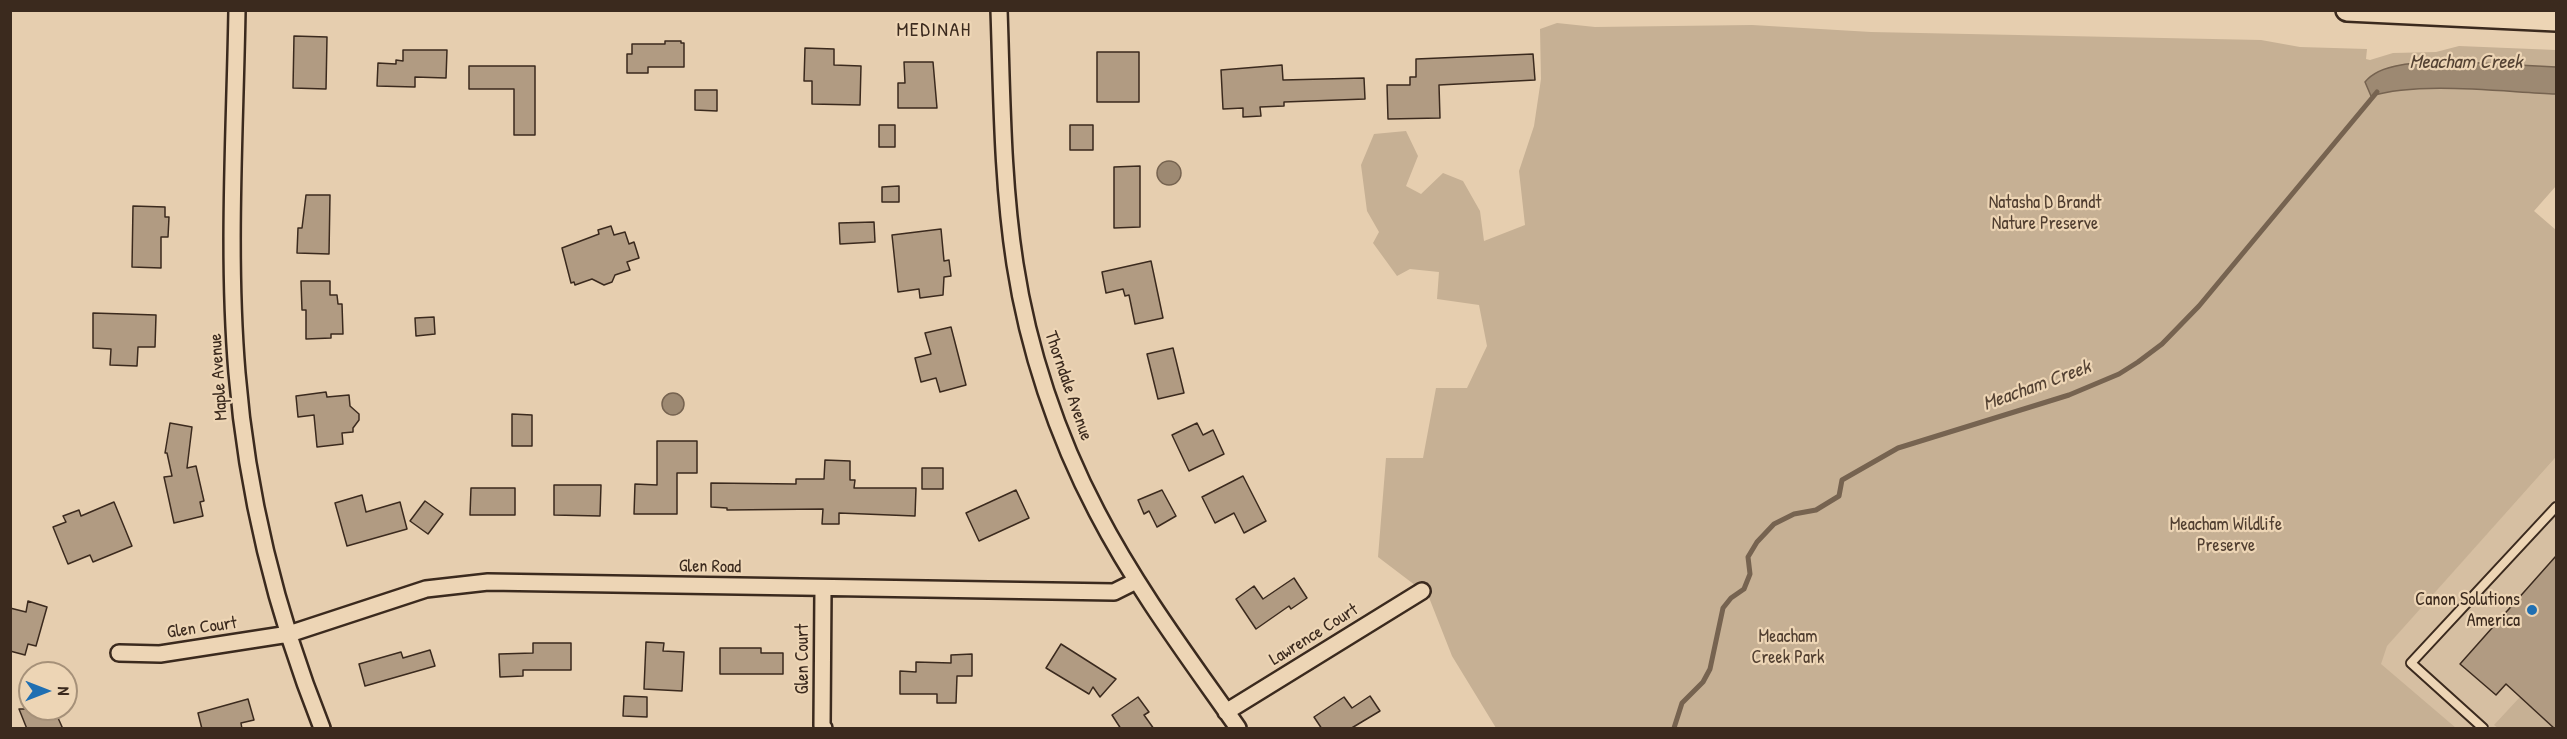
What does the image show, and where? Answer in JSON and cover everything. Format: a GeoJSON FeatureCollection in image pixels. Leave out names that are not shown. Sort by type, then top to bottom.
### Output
{"type":"FeatureCollection","features":[{"type":"Feature","properties":{"kind":"main road"},"geometry":{"type":"LineString","coordinates":[[2347,10],[2556,20]]}},
{"type":"Feature","properties":{"kind":"street","name":"Maple Avenue"},"geometry":{"type":"LineString","coordinates":[[237,10],[233,274],[237,372],[253,496],[274,585],[305,684],[322,729]]}},
{"type":"Feature","properties":{"kind":"street","name":"Thorndale Avenue"},"geometry":{"type":"LineString","coordinates":[[999,10],[1005,180],[1015,264],[1030,332],[1050,404],[1096,510],[1136,581],[1238,729]]}},
{"type":"Feature","properties":{"kind":"street","name":"Glen Road"},"geometry":{"type":"LineString","coordinates":[[289,634],[426,589],[488,582],[1114,592],[1136,581]]}},
{"type":"Feature","properties":{"kind":"street","name":"Glen Court"},"geometry":{"type":"LineString","coordinates":[[823,588],[822,726],[824,729]]}},
{"type":"Feature","properties":{"kind":"street","name":"Lawrence Court"},"geometry":{"type":"LineString","coordinates":[[1226,712],[1422,591]]}},
{"type":"Feature","properties":{"kind":"street","name":"Glen Court"},"geometry":{"type":"LineString","coordinates":[[119,653],[160,654],[289,634]]}},
{"type":"Feature","properties":{"kind":"lane"},"geometry":{"type":"LineString","coordinates":[[2483,729],[2411,663],[2556,507]]}},
{"type":"Feature","properties":{"kind":"shaded area"},"geometry":{"type":"Polygon","coordinates":[[[2556,457],[2556,728],[2437,728],[2369,665],[2556,457]]]}},
{"type":"Feature","properties":{"kind":"green space"},"geometry":{"type":"Polygon","coordinates":[[[1557,23],[1595,27],[1752,25],[1871,32],[2261,40],[2300,47],[2367,49],[2366,59],[2370,60],[2393,53],[2436,52],[2459,46],[2556,50],[2556,67],[2461,62],[2556,78],[2556,186],[2534,211],[2556,230],[2556,457],[2387,646],[2381,664],[2456,728],[1496,728],[1452,656],[1428,595],[1378,557],[1386,458],[1423,458],[1436,388],[1467,388],[1487,346],[1479,305],[1437,299],[1439,272],[1410,269],[1397,276],[1373,243],[1379,232],[1367,211],[1361,165],[1374,134],[1406,131],[1418,156],[1406,186],[1421,194],[1443,173],[1463,181],[1480,211],[1484,241],[1525,225],[1519,171],[1534,126],[1541,79],[1540,29],[1557,23]]]}},
{"type":"Feature","properties":{"kind":"green space"},"geometry":{"type":"Polygon","coordinates":[[[2520,697],[2555,728],[2498,728],[2494,725],[2520,697]]]}},
{"type":"Feature","properties":{"kind":"water"},"geometry":{"type":"Polygon","coordinates":[[[2461,62],[2556,67],[2556,94],[2438,88],[2414,89],[2371,96],[2365,82],[2384,69],[2396,66],[2461,62]]]}},
{"type":"Feature","properties":{"kind":"water"},"geometry":{"type":"Polygon","coordinates":[[[1169,161],[1174,162],[1180,168],[1180,178],[1174,184],[1169,185],[1164,184],[1158,178],[1157,173],[1158,168],[1164,162],[1169,161]]]}},
{"type":"Feature","properties":{"kind":"water"},"geometry":{"type":"Polygon","coordinates":[[[673,393],[681,396],[684,404],[681,412],[673,415],[665,412],[662,404],[665,396],[673,393]]]}},
{"type":"Feature","properties":{"kind":"building"},"geometry":{"type":"Polygon","coordinates":[[[294,36],[327,37],[326,89],[293,88],[294,36]]]}},
{"type":"Feature","properties":{"kind":"building"},"geometry":{"type":"Polygon","coordinates":[[[665,41],[684,43],[684,67],[648,67],[648,73],[627,73],[627,54],[632,54],[632,44],[665,44],[665,41]]]}},
{"type":"Feature","properties":{"kind":"building"},"geometry":{"type":"Polygon","coordinates":[[[805,48],[834,49],[834,65],[861,66],[860,105],[812,104],[812,81],[804,81],[805,48]]]}},
{"type":"Feature","properties":{"kind":"building"},"geometry":{"type":"Polygon","coordinates":[[[403,50],[447,50],[446,78],[415,77],[415,87],[377,86],[378,63],[396,64],[396,60],[403,61],[403,50]]]}},
{"type":"Feature","properties":{"kind":"building"},"geometry":{"type":"Polygon","coordinates":[[[1097,52],[1139,52],[1139,102],[1097,102],[1097,52]]]}},
{"type":"Feature","properties":{"kind":"building"},"geometry":{"type":"Polygon","coordinates":[[[1533,54],[1535,80],[1439,85],[1440,118],[1388,119],[1387,85],[1410,85],[1410,77],[1416,77],[1416,59],[1533,54]]]}},
{"type":"Feature","properties":{"kind":"building"},"geometry":{"type":"Polygon","coordinates":[[[904,62],[933,62],[937,108],[898,108],[898,83],[905,83],[904,62]]]}},
{"type":"Feature","properties":{"kind":"building"},"geometry":{"type":"Polygon","coordinates":[[[1282,65],[1283,80],[1364,78],[1365,99],[1284,102],[1284,106],[1260,107],[1261,116],[1243,117],[1243,108],[1223,109],[1221,70],[1282,65]]]}},
{"type":"Feature","properties":{"kind":"building"},"geometry":{"type":"Polygon","coordinates":[[[469,66],[535,66],[535,135],[514,135],[514,89],[469,89],[469,66]]]}},
{"type":"Feature","properties":{"kind":"building"},"geometry":{"type":"Polygon","coordinates":[[[695,90],[717,90],[717,111],[695,110],[695,90]]]}},
{"type":"Feature","properties":{"kind":"building"},"geometry":{"type":"Polygon","coordinates":[[[879,125],[895,125],[895,147],[879,147],[879,125]]]}},
{"type":"Feature","properties":{"kind":"building"},"geometry":{"type":"Polygon","coordinates":[[[1070,125],[1093,125],[1093,150],[1070,150],[1070,125]]]}},
{"type":"Feature","properties":{"kind":"building"},"geometry":{"type":"Polygon","coordinates":[[[1140,166],[1140,227],[1114,228],[1114,167],[1140,166]]]}},
{"type":"Feature","properties":{"kind":"building"},"geometry":{"type":"Polygon","coordinates":[[[899,186],[899,202],[882,202],[882,187],[899,186]]]}},
{"type":"Feature","properties":{"kind":"building"},"geometry":{"type":"Polygon","coordinates":[[[306,195],[330,195],[329,254],[297,253],[298,228],[302,228],[306,195]]]}},
{"type":"Feature","properties":{"kind":"building"},"geometry":{"type":"Polygon","coordinates":[[[133,206],[165,207],[165,217],[169,217],[168,237],[161,237],[161,268],[132,267],[133,206]]]}},
{"type":"Feature","properties":{"kind":"building"},"geometry":{"type":"Polygon","coordinates":[[[874,222],[875,242],[840,244],[839,223],[874,222]]]}},
{"type":"Feature","properties":{"kind":"building"},"geometry":{"type":"Polygon","coordinates":[[[611,226],[614,235],[625,232],[629,244],[634,242],[639,258],[627,262],[630,270],[615,275],[612,282],[604,285],[592,279],[575,285],[574,282],[571,283],[562,248],[599,234],[598,230],[611,226]]]}},
{"type":"Feature","properties":{"kind":"building"},"geometry":{"type":"Polygon","coordinates":[[[941,229],[944,261],[949,260],[951,276],[944,277],[943,295],[920,298],[919,289],[898,292],[892,235],[941,229]]]}},
{"type":"Feature","properties":{"kind":"building"},"geometry":{"type":"Polygon","coordinates":[[[1151,261],[1163,318],[1135,324],[1129,295],[1125,296],[1123,289],[1106,293],[1102,272],[1151,261]]]}},
{"type":"Feature","properties":{"kind":"building"},"geometry":{"type":"Polygon","coordinates":[[[301,281],[330,281],[330,295],[337,295],[338,304],[342,304],[343,334],[331,334],[331,338],[306,339],[306,310],[302,310],[301,281]]]}},
{"type":"Feature","properties":{"kind":"building"},"geometry":{"type":"Polygon","coordinates":[[[93,313],[156,315],[155,347],[138,347],[137,366],[110,365],[111,349],[93,348],[93,313]]]}},
{"type":"Feature","properties":{"kind":"building"},"geometry":{"type":"Polygon","coordinates":[[[434,317],[435,334],[416,336],[415,318],[434,317]]]}},
{"type":"Feature","properties":{"kind":"building"},"geometry":{"type":"Polygon","coordinates":[[[951,327],[966,385],[940,392],[936,378],[921,382],[915,358],[931,354],[925,333],[951,327]]]}},
{"type":"Feature","properties":{"kind":"building"},"geometry":{"type":"Polygon","coordinates":[[[1173,348],[1184,393],[1158,399],[1147,354],[1173,348]]]}},
{"type":"Feature","properties":{"kind":"building"},"geometry":{"type":"Polygon","coordinates":[[[326,392],[327,397],[349,395],[350,406],[359,414],[359,420],[353,432],[342,433],[343,444],[317,447],[314,415],[298,417],[296,396],[326,392]]]}},
{"type":"Feature","properties":{"kind":"building"},"geometry":{"type":"Polygon","coordinates":[[[512,414],[532,415],[532,446],[512,446],[512,414]]]}},
{"type":"Feature","properties":{"kind":"building"},"geometry":{"type":"Polygon","coordinates":[[[170,423],[192,427],[187,468],[196,466],[204,501],[200,502],[203,516],[174,523],[164,477],[172,476],[167,453],[165,453],[170,423]]]}},
{"type":"Feature","properties":{"kind":"building"},"geometry":{"type":"Polygon","coordinates":[[[1197,423],[1203,435],[1213,430],[1224,454],[1189,471],[1172,435],[1197,423]]]}},
{"type":"Feature","properties":{"kind":"building"},"geometry":{"type":"Polygon","coordinates":[[[657,441],[697,441],[697,473],[677,473],[677,514],[634,514],[635,484],[657,485],[657,441]]]}},
{"type":"Feature","properties":{"kind":"building"},"geometry":{"type":"Polygon","coordinates":[[[825,460],[850,461],[850,480],[855,480],[854,488],[916,488],[915,516],[839,513],[839,524],[822,524],[823,509],[727,510],[727,508],[711,507],[711,483],[796,484],[796,479],[824,479],[825,460]]]}},
{"type":"Feature","properties":{"kind":"building"},"geometry":{"type":"Polygon","coordinates":[[[922,468],[943,468],[943,489],[922,489],[922,468]]]}},
{"type":"Feature","properties":{"kind":"building"},"geometry":{"type":"Polygon","coordinates":[[[1243,476],[1266,521],[1244,533],[1234,513],[1215,523],[1202,497],[1243,476]]]}},
{"type":"Feature","properties":{"kind":"building"},"geometry":{"type":"Polygon","coordinates":[[[554,485],[601,485],[600,516],[554,515],[554,485]]]}},
{"type":"Feature","properties":{"kind":"building"},"geometry":{"type":"Polygon","coordinates":[[[471,488],[515,488],[515,515],[470,515],[471,488]]]}},
{"type":"Feature","properties":{"kind":"building"},"geometry":{"type":"Polygon","coordinates":[[[1016,490],[1029,518],[979,541],[966,513],[1016,490]]]}},
{"type":"Feature","properties":{"kind":"building"},"geometry":{"type":"Polygon","coordinates":[[[1162,490],[1176,516],[1157,527],[1149,511],[1144,514],[1138,500],[1162,490]]]}},
{"type":"Feature","properties":{"kind":"building"},"geometry":{"type":"Polygon","coordinates":[[[362,495],[366,512],[400,502],[407,529],[347,546],[335,503],[362,495]]]}},
{"type":"Feature","properties":{"kind":"building"},"geometry":{"type":"Polygon","coordinates":[[[425,501],[443,514],[428,534],[410,521],[425,501]]]}},
{"type":"Feature","properties":{"kind":"building"},"geometry":{"type":"Polygon","coordinates":[[[114,502],[132,546],[93,562],[90,555],[68,564],[53,527],[66,522],[63,516],[79,510],[81,516],[114,502]]]}},
{"type":"Feature","properties":{"kind":"building","name":"Canon Solutions America"},"geometry":{"type":"Polygon","coordinates":[[[2556,556],[2555,729],[2506,684],[2496,695],[2460,664],[2556,556]]]}},
{"type":"Feature","properties":{"kind":"building"},"geometry":{"type":"Polygon","coordinates":[[[1294,578],[1307,598],[1291,609],[1289,606],[1256,629],[1236,599],[1254,586],[1263,599],[1294,578]]]}},
{"type":"Feature","properties":{"kind":"building"},"geometry":{"type":"Polygon","coordinates":[[[28,601],[47,607],[36,646],[28,644],[25,655],[10,651],[10,608],[26,612],[28,601]]]}},
{"type":"Feature","properties":{"kind":"building"},"geometry":{"type":"Polygon","coordinates":[[[646,642],[664,643],[663,651],[684,652],[682,691],[644,689],[646,642]]]}},
{"type":"Feature","properties":{"kind":"building"},"geometry":{"type":"Polygon","coordinates":[[[533,643],[571,643],[571,670],[523,670],[523,676],[500,677],[499,654],[533,653],[533,643]]]}},
{"type":"Feature","properties":{"kind":"building"},"geometry":{"type":"Polygon","coordinates":[[[1061,644],[1116,679],[1100,697],[1093,687],[1089,694],[1046,668],[1061,644]]]}},
{"type":"Feature","properties":{"kind":"building"},"geometry":{"type":"Polygon","coordinates":[[[720,648],[761,648],[761,653],[783,653],[783,674],[720,674],[720,648]]]}},
{"type":"Feature","properties":{"kind":"building"},"geometry":{"type":"Polygon","coordinates":[[[430,650],[435,666],[365,686],[359,664],[401,652],[403,658],[430,650]]]}},
{"type":"Feature","properties":{"kind":"building"},"geometry":{"type":"Polygon","coordinates":[[[972,654],[972,676],[957,676],[956,703],[937,703],[937,694],[900,694],[900,671],[916,672],[916,662],[951,663],[951,655],[972,654]]]}},
{"type":"Feature","properties":{"kind":"building"},"geometry":{"type":"Polygon","coordinates":[[[624,696],[647,697],[647,717],[623,716],[624,696]]]}},
{"type":"Feature","properties":{"kind":"building"},"geometry":{"type":"Polygon","coordinates":[[[1370,696],[1380,711],[1350,729],[1322,729],[1314,717],[1344,697],[1352,708],[1370,696]]]}},
{"type":"Feature","properties":{"kind":"building"},"geometry":{"type":"Polygon","coordinates":[[[1138,697],[1149,712],[1144,715],[1154,729],[1121,729],[1112,715],[1138,697]]]}},
{"type":"Feature","properties":{"kind":"building"},"geometry":{"type":"Polygon","coordinates":[[[248,699],[254,720],[241,723],[242,729],[202,729],[198,713],[248,699]]]}},
{"type":"Feature","properties":{"kind":"building"},"geometry":{"type":"Polygon","coordinates":[[[24,721],[59,721],[63,729],[27,729],[24,721]]]}},
{"type":"Feature","properties":{"kind":"waterway","name":"Meacham Creek"},"geometry":{"type":"LineString","coordinates":[[1674,728],[1682,703],[1703,682],[1710,669],[1723,608],[1731,598],[1744,589],[1750,574],[1748,557],[1757,542],[1774,524],[1794,514],[1816,510],[1839,496],[1842,480],[1898,448],[2069,395],[2119,374],[2138,362],[2162,344],[2199,306],[2377,92]]}},
{"type":"Feature","properties":{"kind":"place","name":"Canon Solutions America"},"geometry":{"type":"Point","coordinates":[2532,610]}},
{"type":"Feature","properties":{"kind":"district","name":"MEDINAH"},"geometry":{"type":"Point","coordinates":[934,31]}},
{"type":"Feature","properties":{"kind":"park label","name":"Natasha D Brandt Nature Preserve"},"geometry":{"type":"Point","coordinates":[2045,213]}},
{"type":"Feature","properties":{"kind":"park label","name":"Meacham Wildlife Preserve"},"geometry":{"type":"Point","coordinates":[2226,535]}},
{"type":"Feature","properties":{"kind":"park label","name":"Meacham Creek Park"},"geometry":{"type":"Point","coordinates":[1788,647]}}]}
